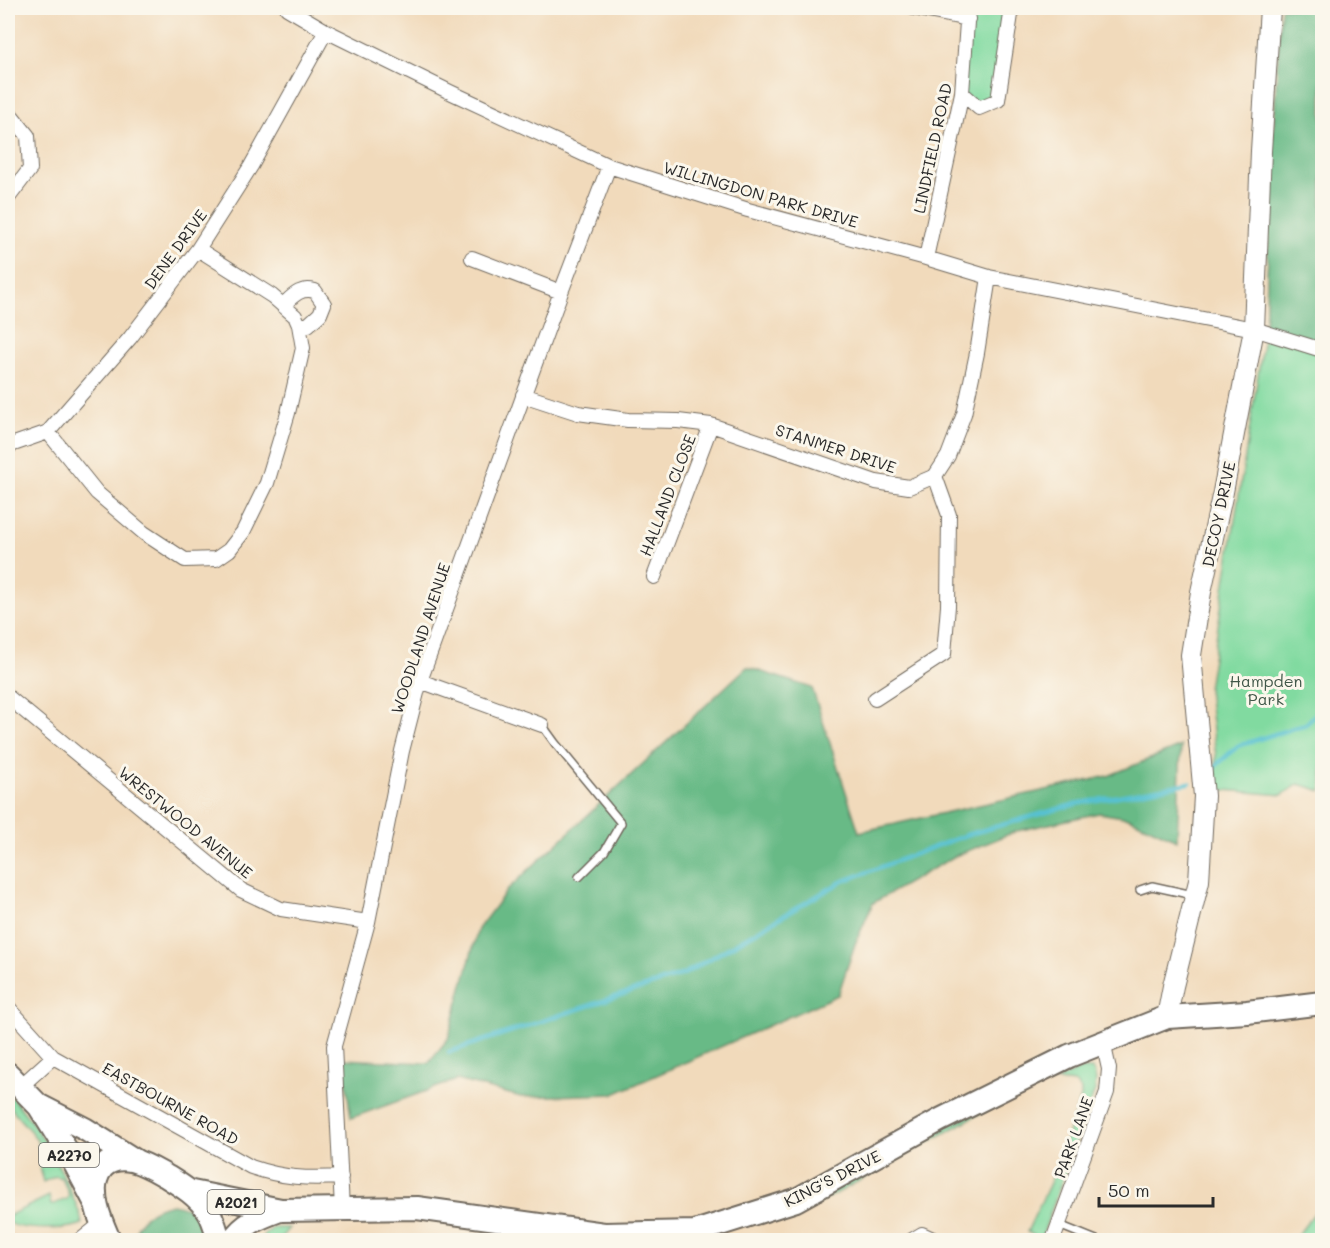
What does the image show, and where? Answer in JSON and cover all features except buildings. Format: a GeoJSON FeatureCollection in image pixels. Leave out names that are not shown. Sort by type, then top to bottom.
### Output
{"type":"FeatureCollection","features":[{"type":"Feature","properties":{"kind":"main road","name":"KING'S DRIVE"},"geometry":{"type":"LineString","coordinates":[[192,1192],[281,1210],[417,1208],[604,1234],[695,1232],[796,1200],[940,1120],[1069,1056],[1167,1017],[1247,1012],[1323,1002]]}},
{"type":"Feature","properties":{"kind":"main road","name":"A2270"},"geometry":{"type":"LineString","coordinates":[[14,1081],[39,1106],[75,1164],[103,1223]]}},
{"type":"Feature","properties":{"kind":"main road","name":"A2270"},"geometry":{"type":"LineString","coordinates":[[39,1106],[85,1129],[137,1162]]}},
{"type":"Feature","properties":{"kind":"main road"},"geometry":{"type":"LineString","coordinates":[[103,1223],[95,1191],[101,1169],[108,1162],[118,1158],[137,1162],[157,1171],[192,1192],[208,1211],[219,1240]]}},
{"type":"Feature","properties":{"kind":"main road","name":"KING'S DRIVE"},"geometry":{"type":"LineString","coordinates":[[233,1240],[237,1234],[259,1217],[281,1210]]}},
{"type":"Feature","properties":{"kind":"street","name":"WILLINGDON PARK DRIVE"},"geometry":{"type":"LineString","coordinates":[[287,8],[326,31],[440,87],[609,166],[748,210],[989,277],[1254,329],[1323,350]]}},
{"type":"Feature","properties":{"kind":"street"},"geometry":{"type":"LineString","coordinates":[[914,8],[968,13]]}},
{"type":"Feature","properties":{"kind":"street"},"geometry":{"type":"LineString","coordinates":[[963,93],[979,108],[998,100],[1012,8]]}},
{"type":"Feature","properties":{"kind":"street","name":"DECOY DRIVE"},"geometry":{"type":"LineString","coordinates":[[1167,1017],[1199,881],[1204,796],[1191,655],[1201,592],[1223,492],[1254,329],[1260,151],[1270,8]]}},
{"type":"Feature","properties":{"kind":"street","name":"LINDFIELD ROAD"},"geometry":{"type":"LineString","coordinates":[[926,258],[963,93],[968,13]]}},
{"type":"Feature","properties":{"kind":"street","name":"DENE DRIVE"},"geometry":{"type":"LineString","coordinates":[[8,446],[48,432],[130,338],[198,249],[251,166],[326,31]]}},
{"type":"Feature","properties":{"kind":"street"},"geometry":{"type":"LineString","coordinates":[[8,111],[28,136],[30,169],[8,198]]}},
{"type":"Feature","properties":{"kind":"street","name":"WOODLAND AVENUE"},"geometry":{"type":"LineString","coordinates":[[342,1209],[334,1046],[368,922],[402,751],[420,681],[523,395],[609,166]]}},
{"type":"Feature","properties":{"kind":"street"},"geometry":{"type":"LineString","coordinates":[[48,432],[97,493],[144,532],[185,560],[216,559],[229,550],[243,532],[267,483],[288,413],[303,348],[295,316],[283,305],[198,249]]}},
{"type":"Feature","properties":{"kind":"street"},"geometry":{"type":"LineString","coordinates":[[472,258],[561,292]]}},
{"type":"Feature","properties":{"kind":"street"},"geometry":{"type":"LineString","coordinates":[[875,699],[944,654],[948,606],[950,515],[935,476],[948,456],[964,414],[977,353],[989,277]]}},
{"type":"Feature","properties":{"kind":"street"},"geometry":{"type":"LineString","coordinates":[[283,305],[297,293],[306,289],[315,291],[324,304],[321,314],[308,325],[299,325]]}},
{"type":"Feature","properties":{"kind":"street","name":"STANMER DRIVE"},"geometry":{"type":"LineString","coordinates":[[523,395],[578,413],[628,420],[711,424],[876,482],[909,487],[935,476]]}},
{"type":"Feature","properties":{"kind":"street","name":"HALLAND CLOSE"},"geometry":{"type":"LineString","coordinates":[[654,577],[711,424]]}},
{"type":"Feature","properties":{"kind":"street"},"geometry":{"type":"LineString","coordinates":[[420,681],[542,725]]}},
{"type":"Feature","properties":{"kind":"street","name":"WRESTWOOD AVENUE"},"geometry":{"type":"LineString","coordinates":[[8,697],[241,890],[281,909],[368,922]]}},
{"type":"Feature","properties":{"kind":"street","name":"EASTBOURNE ROAD"},"geometry":{"type":"LineString","coordinates":[[8,1007],[53,1057],[251,1167],[274,1175],[313,1178],[341,1177]]}},
{"type":"Feature","properties":{"kind":"street","name":"PARK LANE"},"geometry":{"type":"LineString","coordinates":[[1053,1240],[1107,1092],[1109,1069],[1103,1042]]}},
{"type":"Feature","properties":{"kind":"street"},"geometry":{"type":"LineString","coordinates":[[14,1081],[53,1057]]}},
{"type":"Feature","properties":{"kind":"street"},"geometry":{"type":"LineString","coordinates":[[81,1240],[103,1223]]}},
{"type":"Feature","properties":{"kind":"street"},"geometry":{"type":"LineString","coordinates":[[912,1240],[922,1234],[935,1240]]}},
{"type":"Feature","properties":{"kind":"lane"},"geometry":{"type":"LineString","coordinates":[[542,725],[621,823],[604,852],[579,877]]}},
{"type":"Feature","properties":{"kind":"lane"},"geometry":{"type":"LineString","coordinates":[[1140,890],[1152,886],[1196,895]]}},
{"type":"Feature","properties":{"kind":"lane"},"geometry":{"type":"LineString","coordinates":[[1059,1225],[1096,1240]]}},
{"type":"Feature","properties":{"kind":"green space"},"geometry":{"type":"Polygon","coordinates":[[[968,8],[1012,8],[998,100],[979,108],[962,93],[968,8]]]}},
{"type":"Feature","properties":{"kind":"green space","name":"Hampden Park"},"geometry":{"type":"Polygon","coordinates":[[[1281,8],[1322,8],[1322,791],[1299,784],[1282,795],[1213,789],[1216,756],[1208,689],[1265,331],[1272,152],[1281,8]]]}},
{"type":"Feature","properties":{"kind":"green space"},"geometry":{"type":"Polygon","coordinates":[[[1281,8],[1322,8],[1322,346],[1265,331],[1272,152],[1281,8]]]}},
{"type":"Feature","properties":{"kind":"green space"},"geometry":{"type":"Polygon","coordinates":[[[747,667],[812,688],[859,832],[1108,776],[1181,746],[1177,840],[1129,818],[1099,813],[1017,831],[955,856],[873,903],[855,944],[838,995],[614,1094],[521,1097],[457,1080],[351,1118],[343,1059],[428,1063],[448,1039],[478,929],[508,889],[747,667]]]}},
{"type":"Feature","properties":{"kind":"green space"},"geometry":{"type":"Polygon","coordinates":[[[1081,1069],[1092,1069],[1096,1082],[1095,1090],[1042,1236],[1039,1238],[1027,1232],[1050,1183],[1081,1097],[1081,1090],[1075,1083],[1055,1081],[1081,1069]]]}},
{"type":"Feature","properties":{"kind":"green space"},"geometry":{"type":"Polygon","coordinates":[[[8,1093],[37,1129],[53,1155],[76,1204],[82,1224],[67,1228],[45,1229],[16,1226],[10,1223],[8,1216],[49,1196],[51,1205],[67,1199],[69,1195],[62,1178],[56,1176],[43,1182],[37,1140],[14,1112],[8,1093]]]}},
{"type":"Feature","properties":{"kind":"green space"},"geometry":{"type":"Polygon","coordinates":[[[1016,1093],[805,1211],[806,1206],[925,1137],[1016,1093]]]}},
{"type":"Feature","properties":{"kind":"green space"},"geometry":{"type":"Polygon","coordinates":[[[1322,1203],[1322,1240],[1294,1240],[1322,1203]]]}},
{"type":"Feature","properties":{"kind":"green space"},"geometry":{"type":"Polygon","coordinates":[[[172,1204],[188,1208],[198,1215],[205,1225],[210,1240],[134,1240],[138,1226],[146,1216],[158,1208],[172,1204]]]}},
{"type":"Feature","properties":{"kind":"green space"},"geometry":{"type":"Polygon","coordinates":[[[273,1228],[289,1228],[279,1240],[258,1240],[273,1228]]]}},
{"type":"Feature","properties":{"kind":"waterway"},"geometry":{"type":"LineString","coordinates":[[1211,770],[1238,746],[1306,724],[1322,708]]}},
{"type":"Feature","properties":{"kind":"waterway"},"geometry":{"type":"LineString","coordinates":[[449,1052],[684,974],[841,882],[966,835],[1076,804],[1189,783]]}}]}
